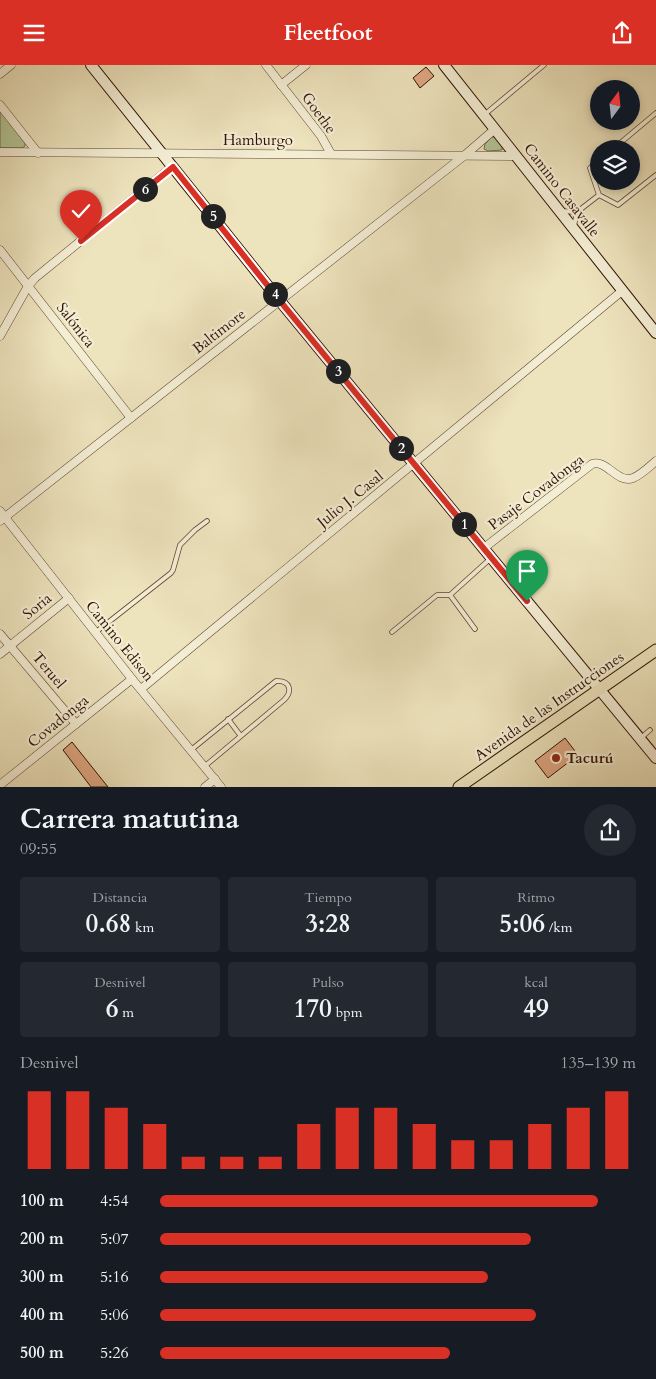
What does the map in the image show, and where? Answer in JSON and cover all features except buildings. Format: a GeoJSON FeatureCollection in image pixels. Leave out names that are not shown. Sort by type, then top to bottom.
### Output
{"type":"FeatureCollection","features":[{"type":"Feature","properties":{"kind":"main road","name":"Avenida de las Instrucciones"},"geometry":{"type":"LineString","coordinates":[[459,787],[598,688],[656,650]]}},
{"type":"Feature","properties":{"kind":"street"},"geometry":{"type":"LineString","coordinates":[[0,74],[11,65]]}},
{"type":"Feature","properties":{"kind":"street"},"geometry":{"type":"LineString","coordinates":[[91,65],[280,301],[656,758]]}},
{"type":"Feature","properties":{"kind":"street","name":"Goethe"},"geometry":{"type":"LineString","coordinates":[[266,65],[320,136],[331,154]]}},
{"type":"Feature","properties":{"kind":"street"},"geometry":{"type":"LineString","coordinates":[[281,85],[306,65]]}},
{"type":"Feature","properties":{"kind":"street","name":"Camino Casavalle"},"geometry":{"type":"LineString","coordinates":[[444,65],[656,333]]}},
{"type":"Feature","properties":{"kind":"street"},"geometry":{"type":"LineString","coordinates":[[0,105],[38,153]]}},
{"type":"Feature","properties":{"kind":"street","name":"Baltimore"},"geometry":{"type":"LineString","coordinates":[[2,516],[280,301],[496,129]]}},
{"type":"Feature","properties":{"kind":"street","name":"Hamburgo"},"geometry":{"type":"LineString","coordinates":[[0,152],[516,156]]}},
{"type":"Feature","properties":{"kind":"street"},"geometry":{"type":"LineString","coordinates":[[0,336],[28,286],[35,278],[173,167]]}},
{"type":"Feature","properties":{"kind":"street","name":"Salónica"},"geometry":{"type":"LineString","coordinates":[[0,250],[130,418]]}},
{"type":"Feature","properties":{"kind":"street","name":"Julio J. Casal"},"geometry":{"type":"LineString","coordinates":[[141,689],[622,291]]}},
{"type":"Feature","properties":{"kind":"street","name":"Pasaje Covadonga"},"geometry":{"type":"LineString","coordinates":[[484,549],[592,464],[602,465],[616,475],[630,479],[656,461]]}},
{"type":"Feature","properties":{"kind":"street","name":"Camino Edison"},"geometry":{"type":"LineString","coordinates":[[2,516],[221,787]]}},
{"type":"Feature","properties":{"kind":"street","name":"Soria"},"geometry":{"type":"LineString","coordinates":[[0,654],[69,598]]}},
{"type":"Feature","properties":{"kind":"street","name":"Teruel"},"geometry":{"type":"LineString","coordinates":[[0,634],[76,724]]}},
{"type":"Feature","properties":{"kind":"street","name":"Covadonga"},"geometry":{"type":"LineString","coordinates":[[0,785],[132,679]]}},
{"type":"Feature","properties":{"kind":"street"},"geometry":{"type":"LineString","coordinates":[[206,787],[215,779]]}},
{"type":"Feature","properties":{"kind":"lane"},"geometry":{"type":"LineString","coordinates":[[484,115],[544,65]]}},
{"type":"Feature","properties":{"kind":"lane"},"geometry":{"type":"LineString","coordinates":[[624,140],[656,113]]}},
{"type":"Feature","properties":{"kind":"lane"},"geometry":{"type":"LineString","coordinates":[[597,190],[599,195],[618,205],[656,175]]}},
{"type":"Feature","properties":{"kind":"lane"},"geometry":{"type":"LineString","coordinates":[[573,229],[577,212],[599,195]]}},
{"type":"Feature","properties":{"kind":"lane"},"geometry":{"type":"LineString","coordinates":[[559,211],[577,212]]}},
{"type":"Feature","properties":{"kind":"lane"},"geometry":{"type":"LineString","coordinates":[[96,632],[171,573],[180,545],[191,533],[207,521]]}},
{"type":"Feature","properties":{"kind":"lane"},"geometry":{"type":"LineString","coordinates":[[392,632],[437,595],[450,595],[492,558]]}},
{"type":"Feature","properties":{"kind":"lane"},"geometry":{"type":"LineString","coordinates":[[450,595],[475,629]]}},
{"type":"Feature","properties":{"kind":"lane"},"geometry":{"type":"LineString","coordinates":[[191,750],[276,681],[279,680],[286,683],[290,690],[289,695],[240,735],[211,763],[205,766]]}},
{"type":"Feature","properties":{"kind":"lane"},"geometry":{"type":"LineString","coordinates":[[228,719],[240,735]]}},
{"type":"Feature","properties":{"kind":"lane"},"geometry":{"type":"LineString","coordinates":[[640,739],[650,730]]}},
{"type":"Feature","properties":{"kind":"green space"},"geometry":{"type":"Polygon","coordinates":[[[0,110],[25,143],[25,146],[22,148],[0,148],[0,110]]]}},
{"type":"Feature","properties":{"kind":"green space"},"geometry":{"type":"Polygon","coordinates":[[[492,137],[495,137],[502,145],[502,150],[488,151],[484,149],[485,144],[492,137]]]}},
{"type":"Feature","properties":{"kind":"place","name":"Tacurú"},"geometry":{"type":"Point","coordinates":[556,758]}},
{"type":"Feature","properties":{"kind":"route"},"geometry":{"type":"LineString","coordinates":[[81,241],[173,167],[280,301],[527,601]]}}]}
